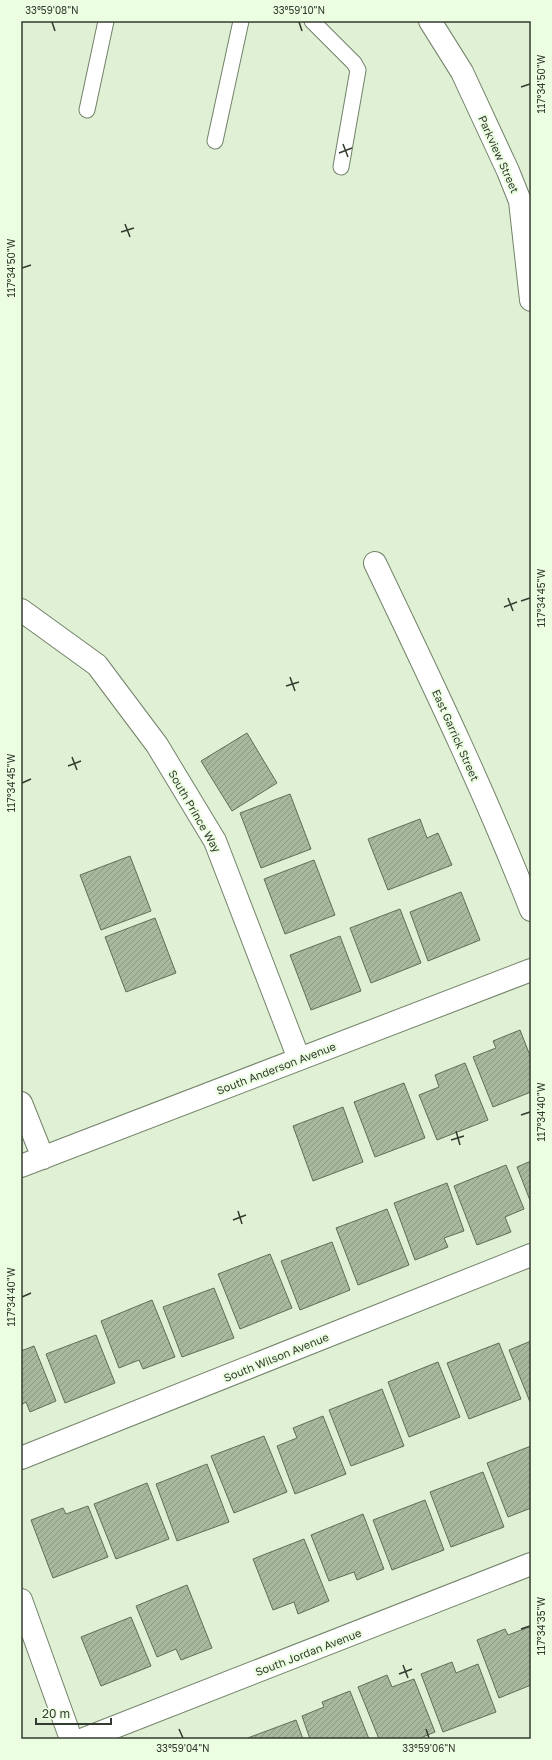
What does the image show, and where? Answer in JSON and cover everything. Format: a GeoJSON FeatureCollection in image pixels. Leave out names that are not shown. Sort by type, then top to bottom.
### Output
{"type":"FeatureCollection","features":[{"type":"Feature","properties":{"kind":"street","name":"Parkview Street"},"geometry":{"type":"LineString","coordinates":[[430,21],[462,72],[508,171],[520,201],[531,300]]}},
{"type":"Feature","properties":{"kind":"street","name":"East Garrick Street"},"geometry":{"type":"LineString","coordinates":[[375,563],[439,697],[510,857],[531,910]]}},
{"type":"Feature","properties":{"kind":"street","name":"South Prince Way"},"geometry":{"type":"LineString","coordinates":[[21,610],[96,665],[157,745],[215,841],[299,1060]]}},
{"type":"Feature","properties":{"kind":"street","name":"South Anderson Avenue"},"geometry":{"type":"LineString","coordinates":[[21,1166],[531,970]]}},
{"type":"Feature","properties":{"kind":"street"},"geometry":{"type":"LineString","coordinates":[[21,1103],[43,1158]]}},
{"type":"Feature","properties":{"kind":"street","name":"South Wilson Avenue"},"geometry":{"type":"LineString","coordinates":[[21,1458],[531,1255]]}},
{"type":"Feature","properties":{"kind":"street","name":"South Jordan Avenue"},"geometry":{"type":"LineString","coordinates":[[84,1739],[531,1564]]}},
{"type":"Feature","properties":{"kind":"street"},"geometry":{"type":"LineString","coordinates":[[21,1600],[71,1739]]}},
{"type":"Feature","properties":{"kind":"lane"},"geometry":{"type":"LineString","coordinates":[[87,110],[106,21]]}},
{"type":"Feature","properties":{"kind":"lane"},"geometry":{"type":"LineString","coordinates":[[215,142],[241,21]]}},
{"type":"Feature","properties":{"kind":"lane"},"geometry":{"type":"LineString","coordinates":[[312,21],[354,63],[358,70],[358,77],[341,167]]}},
{"type":"Feature","properties":{"kind":"building"},"geometry":{"type":"Polygon","coordinates":[[[247,733],[277,783],[232,811],[201,761],[247,733]]]}},
{"type":"Feature","properties":{"kind":"building"},"geometry":{"type":"Polygon","coordinates":[[[290,794],[311,849],[261,868],[240,813],[290,794]]]}},
{"type":"Feature","properties":{"kind":"building"},"geometry":{"type":"Polygon","coordinates":[[[420,819],[427,838],[438,833],[452,865],[388,890],[368,839],[420,819]]]}},
{"type":"Feature","properties":{"kind":"building"},"geometry":{"type":"Polygon","coordinates":[[[130,856],[151,911],[101,930],[80,875],[130,856]]]}},
{"type":"Feature","properties":{"kind":"building"},"geometry":{"type":"Polygon","coordinates":[[[314,860],[335,915],[285,934],[264,879],[314,860]]]}},
{"type":"Feature","properties":{"kind":"building"},"geometry":{"type":"Polygon","coordinates":[[[461,892],[480,940],[428,961],[410,912],[461,892]]]}},
{"type":"Feature","properties":{"kind":"building"},"geometry":{"type":"Polygon","coordinates":[[[400,909],[421,963],[371,983],[350,928],[400,909]]]}},
{"type":"Feature","properties":{"kind":"building"},"geometry":{"type":"Polygon","coordinates":[[[155,918],[176,973],[126,992],[105,937],[155,918]]]}},
{"type":"Feature","properties":{"kind":"building"},"geometry":{"type":"Polygon","coordinates":[[[340,936],[361,991],[311,1010],[290,955],[340,936]]]}},
{"type":"Feature","properties":{"kind":"building"},"geometry":{"type":"Polygon","coordinates":[[[520,1030],[531,1058],[531,1092],[493,1107],[473,1057],[496,1048],[493,1041],[520,1030]]]}},
{"type":"Feature","properties":{"kind":"building"},"geometry":{"type":"Polygon","coordinates":[[[465,1063],[488,1120],[437,1140],[419,1095],[439,1087],[435,1075],[465,1063]]]}},
{"type":"Feature","properties":{"kind":"building"},"geometry":{"type":"Polygon","coordinates":[[[404,1083],[425,1138],[375,1157],[354,1102],[404,1083]]]}},
{"type":"Feature","properties":{"kind":"building"},"geometry":{"type":"Polygon","coordinates":[[[343,1107],[363,1162],[313,1181],[293,1126],[343,1107]]]}},
{"type":"Feature","properties":{"kind":"building"},"geometry":{"type":"Polygon","coordinates":[[[531,1161],[531,1203],[517,1167],[531,1161]]]}},
{"type":"Feature","properties":{"kind":"building"},"geometry":{"type":"Polygon","coordinates":[[[506,1165],[524,1209],[505,1217],[511,1232],[477,1245],[454,1186],[506,1165]]]}},
{"type":"Feature","properties":{"kind":"building"},"geometry":{"type":"Polygon","coordinates":[[[447,1183],[464,1231],[444,1238],[448,1247],[415,1260],[394,1203],[447,1183]]]}},
{"type":"Feature","properties":{"kind":"building"},"geometry":{"type":"Polygon","coordinates":[[[387,1209],[409,1265],[358,1285],[336,1228],[387,1209]]]}},
{"type":"Feature","properties":{"kind":"building"},"geometry":{"type":"Polygon","coordinates":[[[332,1242],[350,1290],[300,1310],[281,1261],[332,1242]]]}},
{"type":"Feature","properties":{"kind":"building"},"geometry":{"type":"Polygon","coordinates":[[[270,1254],[292,1308],[240,1329],[218,1274],[270,1254]]]}},
{"type":"Feature","properties":{"kind":"building"},"geometry":{"type":"Polygon","coordinates":[[[214,1288],[234,1338],[182,1357],[163,1307],[214,1288]]]}},
{"type":"Feature","properties":{"kind":"building"},"geometry":{"type":"Polygon","coordinates":[[[152,1300],[175,1357],[143,1369],[139,1360],[119,1368],[101,1321],[152,1300]]]}},
{"type":"Feature","properties":{"kind":"building"},"geometry":{"type":"Polygon","coordinates":[[[96,1335],[115,1383],[65,1403],[46,1354],[96,1335]]]}},
{"type":"Feature","properties":{"kind":"building"},"geometry":{"type":"Polygon","coordinates":[[[531,1341],[531,1402],[530,1402],[509,1350],[531,1341]]]}},
{"type":"Feature","properties":{"kind":"building"},"geometry":{"type":"Polygon","coordinates":[[[499,1343],[521,1399],[469,1419],[447,1363],[499,1343]]]}},
{"type":"Feature","properties":{"kind":"building"},"geometry":{"type":"Polygon","coordinates":[[[34,1346],[56,1401],[30,1412],[26,1402],[21,1405],[21,1351],[34,1346]]]}},
{"type":"Feature","properties":{"kind":"building"},"geometry":{"type":"Polygon","coordinates":[[[438,1362],[460,1417],[409,1437],[388,1382],[438,1362]]]}},
{"type":"Feature","properties":{"kind":"building"},"geometry":{"type":"Polygon","coordinates":[[[382,1389],[404,1446],[351,1466],[329,1410],[382,1389]]]}},
{"type":"Feature","properties":{"kind":"building"},"geometry":{"type":"Polygon","coordinates":[[[323,1416],[346,1474],[295,1494],[277,1446],[297,1438],[293,1428],[323,1416]]]}},
{"type":"Feature","properties":{"kind":"building"},"geometry":{"type":"Polygon","coordinates":[[[264,1436],[287,1492],[234,1513],[211,1456],[264,1436]]]}},
{"type":"Feature","properties":{"kind":"building"},"geometry":{"type":"Polygon","coordinates":[[[531,1446],[531,1508],[508,1517],[487,1463],[531,1446]]]}},
{"type":"Feature","properties":{"kind":"building"},"geometry":{"type":"Polygon","coordinates":[[[207,1464],[229,1522],[177,1541],[156,1484],[207,1464]]]}},
{"type":"Feature","properties":{"kind":"building"},"geometry":{"type":"Polygon","coordinates":[[[483,1472],[504,1527],[451,1547],[430,1492],[483,1472]]]}},
{"type":"Feature","properties":{"kind":"building"},"geometry":{"type":"Polygon","coordinates":[[[147,1483],[169,1539],[116,1559],[94,1504],[147,1483]]]}},
{"type":"Feature","properties":{"kind":"building"},"geometry":{"type":"Polygon","coordinates":[[[425,1500],[444,1550],[392,1570],[373,1520],[425,1500]]]}},
{"type":"Feature","properties":{"kind":"building"},"geometry":{"type":"Polygon","coordinates":[[[88,1506],[108,1557],[53,1578],[31,1520],[63,1508],[66,1514],[88,1506]]]}},
{"type":"Feature","properties":{"kind":"building"},"geometry":{"type":"Polygon","coordinates":[[[363,1514],[384,1569],[357,1580],[354,1572],[329,1581],[311,1535],[363,1514]]]}},
{"type":"Feature","properties":{"kind":"building"},"geometry":{"type":"Polygon","coordinates":[[[304,1539],[329,1601],[298,1614],[294,1602],[273,1610],[253,1559],[304,1539]]]}},
{"type":"Feature","properties":{"kind":"building"},"geometry":{"type":"Polygon","coordinates":[[[187,1585],[212,1648],[181,1660],[176,1649],[157,1657],[136,1606],[187,1585]]]}},
{"type":"Feature","properties":{"kind":"building"},"geometry":{"type":"Polygon","coordinates":[[[131,1617],[151,1666],[101,1686],[81,1637],[131,1617]]]}},
{"type":"Feature","properties":{"kind":"building"},"geometry":{"type":"Polygon","coordinates":[[[529,1627],[531,1631],[531,1685],[499,1698],[477,1640],[505,1629],[508,1635],[529,1627]]]}},
{"type":"Feature","properties":{"kind":"building"},"geometry":{"type":"Polygon","coordinates":[[[452,1662],[456,1673],[478,1664],[496,1712],[443,1732],[421,1674],[452,1662]]]}},
{"type":"Feature","properties":{"kind":"building"},"geometry":{"type":"Polygon","coordinates":[[[387,1675],[392,1687],[414,1679],[435,1732],[418,1739],[379,1739],[358,1687],[387,1675]]]}},
{"type":"Feature","properties":{"kind":"building"},"geometry":{"type":"Polygon","coordinates":[[[350,1691],[369,1739],[310,1739],[302,1716],[324,1707],[322,1702],[350,1691]]]}},
{"type":"Feature","properties":{"kind":"building"},"geometry":{"type":"Polygon","coordinates":[[[296,1720],[303,1739],[245,1739],[296,1720]]]}}]}
